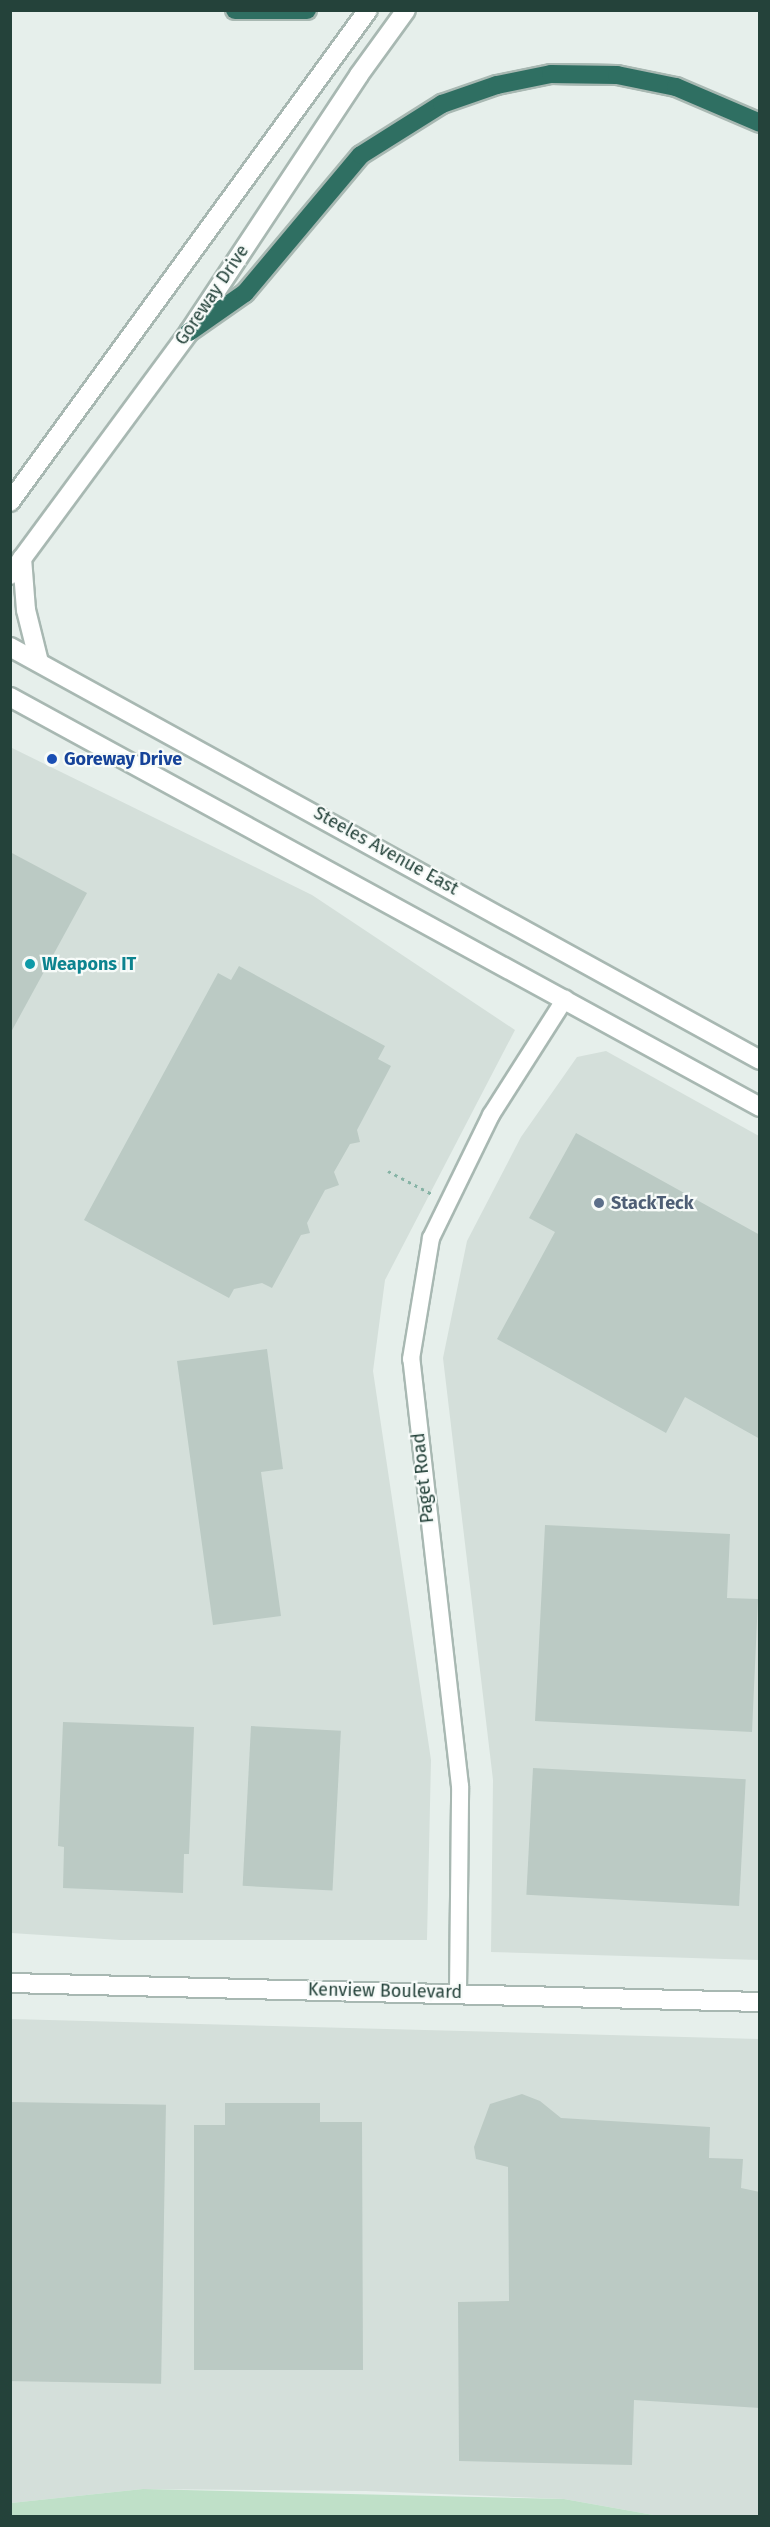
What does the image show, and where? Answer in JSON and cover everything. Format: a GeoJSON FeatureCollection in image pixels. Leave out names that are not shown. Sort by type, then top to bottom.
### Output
{"type":"FeatureCollection","features":[{"type":"Feature","properties":{"kind":"highway"},"geometry":{"type":"LineString","coordinates":[[235,10],[307,10]]}},
{"type":"Feature","properties":{"kind":"highway"},"geometry":{"type":"LineString","coordinates":[[189,332],[245,292],[361,155],[442,104],[497,85],[551,74],[617,75],[675,87],[759,123]]}},
{"type":"Feature","properties":{"kind":"main road"},"geometry":{"type":"LineString","coordinates":[[10,502],[368,10]]}},
{"type":"Feature","properties":{"kind":"main road","name":"Goreway Drive"},"geometry":{"type":"LineString","coordinates":[[10,575],[189,332],[406,10]]}},
{"type":"Feature","properties":{"kind":"main road"},"geometry":{"type":"LineString","coordinates":[[22,558],[26,610],[39,662]]}},
{"type":"Feature","properties":{"kind":"main road","name":"Steeles Avenue East"},"geometry":{"type":"LineString","coordinates":[[10,647],[759,1060]]}},
{"type":"Feature","properties":{"kind":"main road"},"geometry":{"type":"LineString","coordinates":[[10,697],[759,1107]]}},
{"type":"Feature","properties":{"kind":"main road"},"geometry":{"type":"LineString","coordinates":[[10,709],[33,709]]}},
{"type":"Feature","properties":{"kind":"main road","name":"Kenview Boulevard"},"geometry":{"type":"LineString","coordinates":[[10,1983],[104,1988],[458,1992],[759,2002]]}},
{"type":"Feature","properties":{"kind":"street","name":"Paget Road"},"geometry":{"type":"LineString","coordinates":[[458,1992],[460,1786],[411,1359],[431,1238],[491,1115],[565,999]]}},
{"type":"Feature","properties":{"kind":"path"},"geometry":{"type":"LineString","coordinates":[[388,1171],[448,1203]]}},
{"type":"Feature","properties":{"kind":"shaded area"},"geometry":{"type":"Polygon","coordinates":[[[10,747],[312,895],[515,1030],[385,1280],[373,1371],[431,1760],[427,1940],[120,1940],[11,1933],[10,747]]]}},
{"type":"Feature","properties":{"kind":"shaded area"},"geometry":{"type":"Polygon","coordinates":[[[606,1051],[759,1136],[759,1960],[491,1952],[493,1780],[443,1358],[467,1241],[521,1137],[577,1057],[606,1051]]]}},
{"type":"Feature","properties":{"kind":"shaded area"},"geometry":{"type":"Polygon","coordinates":[[[11,2019],[759,2039],[759,2516],[659,2516],[564,2499],[366,2491],[143,2489],[11,2503],[11,2019]]]}},
{"type":"Feature","properties":{"kind":"green space"},"geometry":{"type":"Polygon","coordinates":[[[143,2489],[564,2499],[659,2516],[11,2516],[11,2503],[143,2489]]]}},
{"type":"Feature","properties":{"kind":"building","name":"Weapons IT"},"geometry":{"type":"Polygon","coordinates":[[[10,852],[87,893],[10,1034],[10,852]]]}},
{"type":"Feature","properties":{"kind":"building"},"geometry":{"type":"Polygon","coordinates":[[[239,966],[385,1046],[378,1059],[391,1066],[357,1130],[360,1142],[350,1144],[334,1172],[339,1185],[325,1190],[307,1223],[310,1233],[301,1235],[272,1288],[262,1283],[234,1289],[229,1298],[84,1220],[218,973],[231,980],[239,966]]]}},
{"type":"Feature","properties":{"kind":"building"},"geometry":{"type":"Polygon","coordinates":[[[576,1133],[760,1235],[760,1439],[685,1397],[666,1433],[497,1339],[555,1232],[529,1218],[576,1133]]]}},
{"type":"Feature","properties":{"kind":"building"},"geometry":{"type":"Polygon","coordinates":[[[267,1349],[283,1469],[261,1472],[281,1616],[213,1625],[177,1361],[267,1349]]]}},
{"type":"Feature","properties":{"kind":"building"},"geometry":{"type":"Polygon","coordinates":[[[545,1525],[730,1534],[727,1598],[758,1599],[752,1732],[535,1721],[545,1525]]]}},
{"type":"Feature","properties":{"kind":"building"},"geometry":{"type":"Polygon","coordinates":[[[63,1722],[194,1727],[189,1854],[184,1854],[183,1893],[63,1888],[64,1847],[58,1846],[63,1722]]]}},
{"type":"Feature","properties":{"kind":"building"},"geometry":{"type":"Polygon","coordinates":[[[251,1726],[341,1731],[333,1890],[243,1886],[251,1726]]]}},
{"type":"Feature","properties":{"kind":"building"},"geometry":{"type":"Polygon","coordinates":[[[533,1768],[746,1779],[739,1906],[526,1895],[533,1768]]]}},
{"type":"Feature","properties":{"kind":"building"},"geometry":{"type":"Polygon","coordinates":[[[522,2094],[540,2101],[561,2118],[710,2127],[709,2158],[743,2159],[741,2188],[760,2192],[760,2408],[634,2400],[632,2465],[459,2461],[458,2302],[509,2301],[508,2167],[476,2159],[474,2147],[490,2104],[522,2094]]]}},
{"type":"Feature","properties":{"kind":"building"},"geometry":{"type":"Polygon","coordinates":[[[10,2102],[166,2105],[161,2384],[10,2381],[10,2102]]]}},
{"type":"Feature","properties":{"kind":"building"},"geometry":{"type":"Polygon","coordinates":[[[225,2103],[320,2103],[320,2122],[362,2122],[363,2370],[194,2370],[194,2125],[225,2125],[225,2103]]]}},
{"type":"Feature","properties":{"kind":"place","name":"Goreway Drive"},"geometry":{"type":"Point","coordinates":[52,759]}},
{"type":"Feature","properties":{"kind":"place","name":"Weapons IT"},"geometry":{"type":"Point","coordinates":[30,964]}},
{"type":"Feature","properties":{"kind":"place","name":"StackTeck"},"geometry":{"type":"Point","coordinates":[599,1203]}}]}
